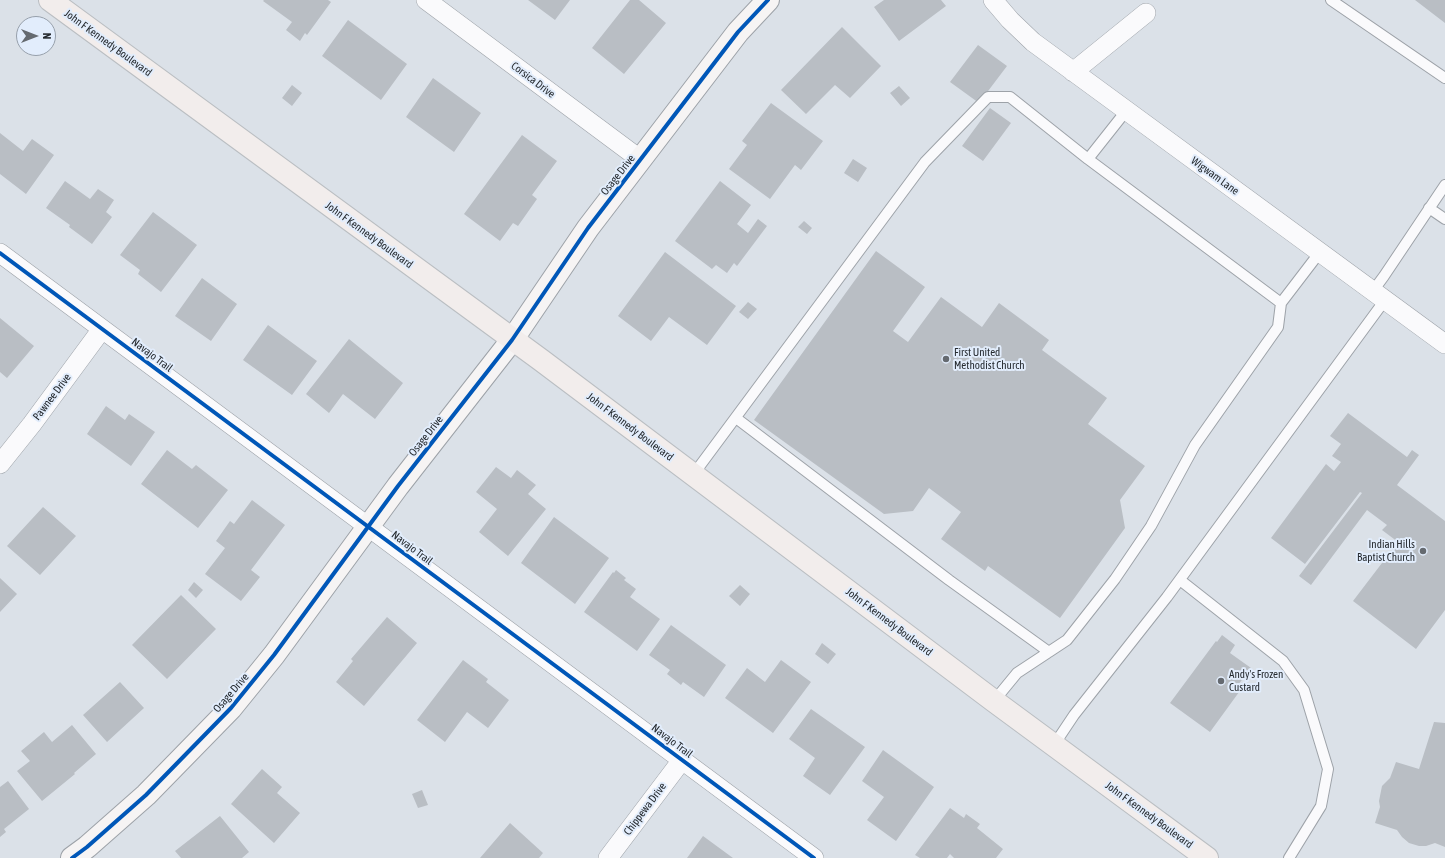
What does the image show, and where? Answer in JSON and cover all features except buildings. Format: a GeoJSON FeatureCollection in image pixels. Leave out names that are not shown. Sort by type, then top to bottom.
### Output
{"type":"FeatureCollection","features":[{"type":"Feature","properties":{"kind":"main road","name":"John F Kennedy Boulevard"},"geometry":{"type":"LineString","coordinates":[[50,0],[512,340],[994,701],[1207,858]]}},
{"type":"Feature","properties":{"kind":"street","name":"Corsica Drive"},"geometry":{"type":"LineString","coordinates":[[426,0],[641,160]]}},
{"type":"Feature","properties":{"kind":"street","name":"Osage Drive"},"geometry":{"type":"LineString","coordinates":[[72,858],[87,847],[146,795],[231,708],[274,655],[398,486],[512,340],[588,228],[738,32],[768,0]]}},
{"type":"Feature","properties":{"kind":"street","name":"Wigwam Lane"},"geometry":{"type":"LineString","coordinates":[[993,0],[1010,20],[1033,42],[1445,344]]}},
{"type":"Feature","properties":{"kind":"street"},"geometry":{"type":"LineString","coordinates":[[1073,72],[1146,13]]}},
{"type":"Feature","properties":{"kind":"street","name":"Navajo Trail"},"geometry":{"type":"LineString","coordinates":[[0,253],[814,858]]}},
{"type":"Feature","properties":{"kind":"street","name":"Pawnee Drive"},"geometry":{"type":"LineString","coordinates":[[0,464],[32,424],[102,329]]}},
{"type":"Feature","properties":{"kind":"street","name":"Chippewa Drive"},"geometry":{"type":"LineString","coordinates":[[608,858],[682,760]]}},
{"type":"Feature","properties":{"kind":"lane"},"geometry":{"type":"LineString","coordinates":[[1332,0],[1445,78]]}},
{"type":"Feature","properties":{"kind":"lane"},"geometry":{"type":"LineString","coordinates":[[693,475],[925,162],[988,97],[1010,97],[1088,159],[1281,303]]}},
{"type":"Feature","properties":{"kind":"lane"},"geometry":{"type":"LineString","coordinates":[[1088,159],[1126,111]]}},
{"type":"Feature","properties":{"kind":"lane"},"geometry":{"type":"LineString","coordinates":[[1054,745],[1074,715],[1180,580],[1379,296],[1384,276],[1445,185]]}},
{"type":"Feature","properties":{"kind":"lane"},"geometry":{"type":"LineString","coordinates":[[1429,208],[1445,219]]}},
{"type":"Feature","properties":{"kind":"lane"},"geometry":{"type":"LineString","coordinates":[[994,701],[1017,673],[1067,640],[1115,579],[1151,526],[1195,445],[1278,327],[1281,303],[1320,252]]}},
{"type":"Feature","properties":{"kind":"lane"},"geometry":{"type":"LineString","coordinates":[[736,418],[949,580],[1048,652]]}},
{"type":"Feature","properties":{"kind":"lane"},"geometry":{"type":"LineString","coordinates":[[1180,580],[1283,661],[1304,690],[1328,769],[1321,806],[1289,858]]}},
{"type":"Feature","properties":{"kind":"cycle path"},"geometry":{"type":"LineString","coordinates":[[72,858],[87,847],[146,795],[231,708],[274,655],[398,486],[512,340],[588,228],[738,32],[768,0]]}},
{"type":"Feature","properties":{"kind":"cycle path"},"geometry":{"type":"LineString","coordinates":[[0,253],[814,858]]}},
{"type":"Feature","properties":{"kind":"place","name":"First United Methodist Church"},"geometry":{"type":"Point","coordinates":[946,359]}},
{"type":"Feature","properties":{"kind":"place","name":"Indian Hills Baptist Church"},"geometry":{"type":"Point","coordinates":[1423,551]}},
{"type":"Feature","properties":{"kind":"place","name":"Andy's Frozen Custard"},"geometry":{"type":"Point","coordinates":[1221,681]}}]}
